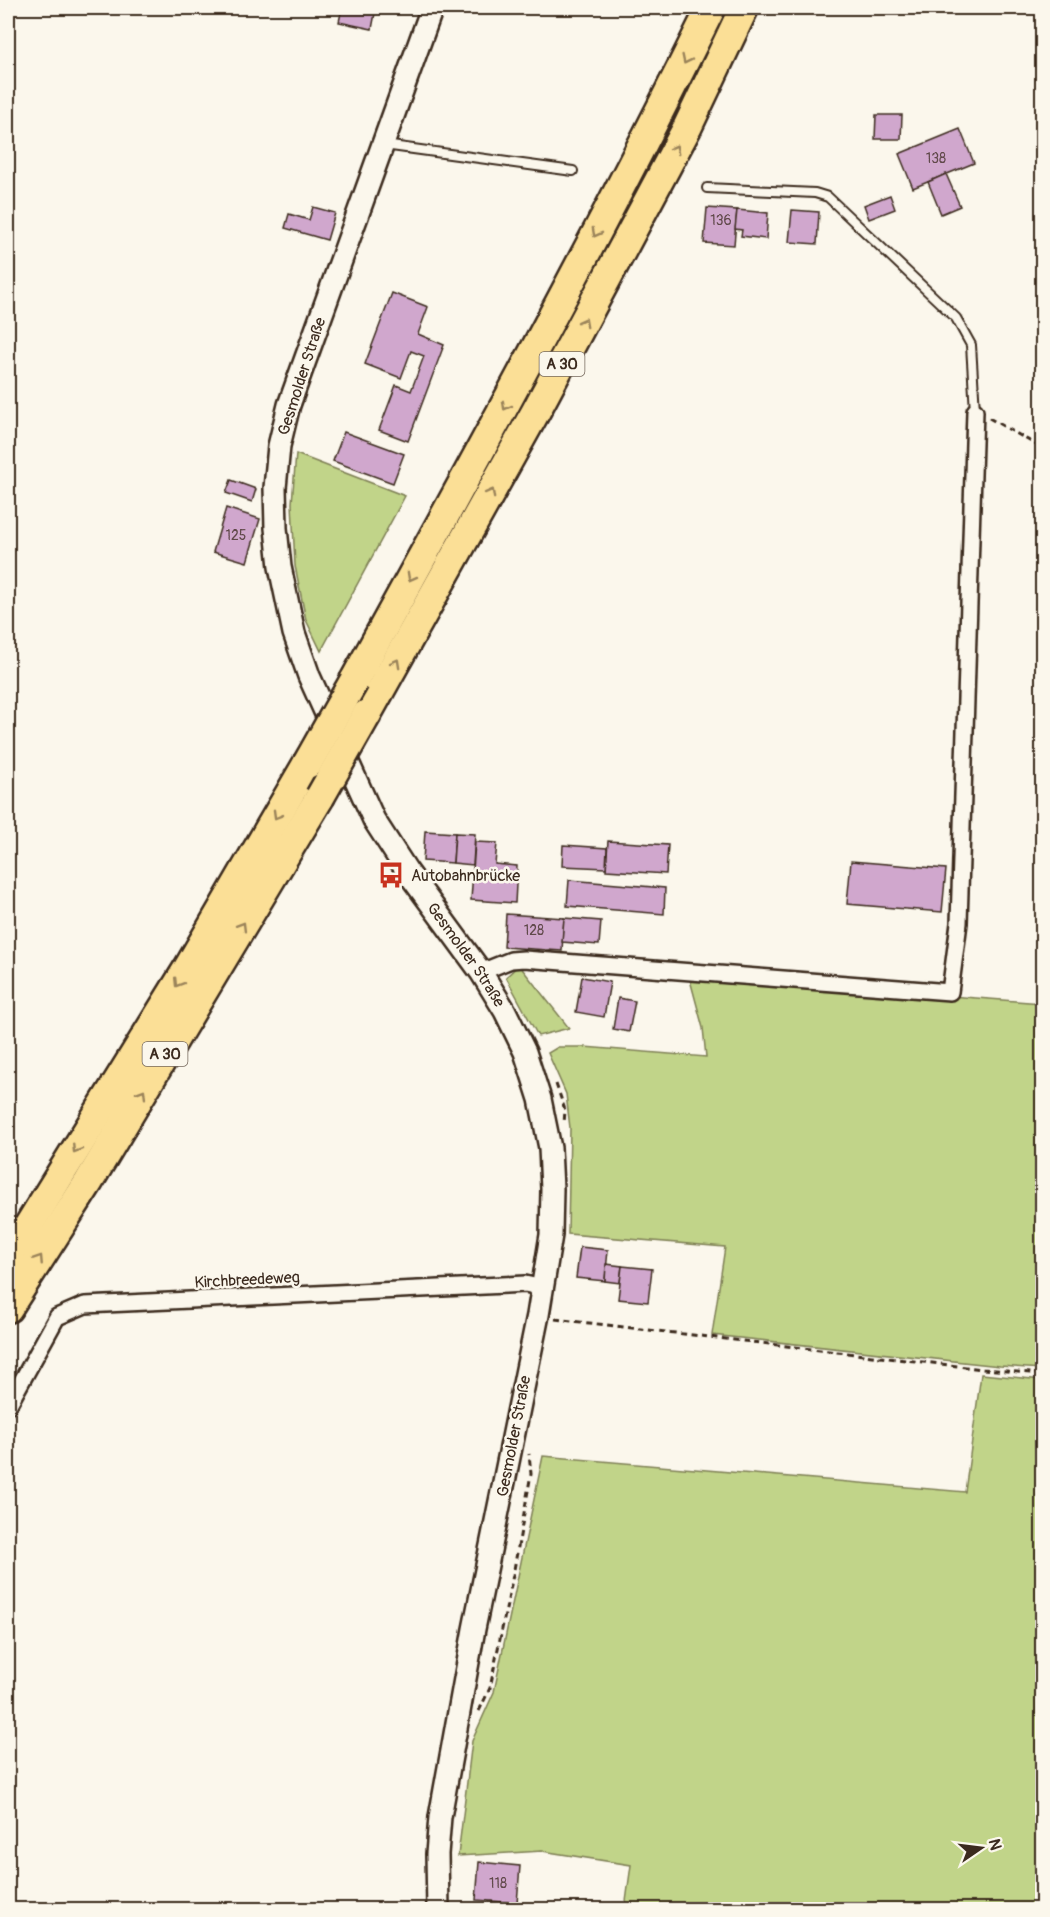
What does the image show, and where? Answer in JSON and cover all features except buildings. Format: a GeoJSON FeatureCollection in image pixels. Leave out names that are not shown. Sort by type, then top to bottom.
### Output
{"type":"FeatureCollection","features":[{"type":"Feature","properties":{"kind":"highway","name":"A 30"},"geometry":{"type":"LineString","coordinates":[[8,1259],[188,968],[307,765],[511,396],[711,8]]}},
{"type":"Feature","properties":{"kind":"highway","name":"A 30"},"geometry":{"type":"LineString","coordinates":[[8,1308],[94,1173],[320,797],[367,714],[559,369],[687,128],[744,8]]}},
{"type":"Feature","properties":{"kind":"street","name":"Gesmolder Straße"},"geometry":{"type":"LineString","coordinates":[[432,8],[289,405],[279,446],[275,488],[280,567],[294,633],[305,665],[366,806],[382,834],[481,972],[505,1011],[525,1052],[547,1130],[552,1189],[551,1235],[538,1315],[474,1629],[440,1817],[437,1854],[438,1910]]}},
{"type":"Feature","properties":{"kind":"street"},"geometry":{"type":"LineString","coordinates":[[481,972],[510,960],[524,959],[950,992],[959,922],[975,411]]}},
{"type":"Feature","properties":{"kind":"street","name":"Kirchbreedeweg"},"geometry":{"type":"LineString","coordinates":[[8,1406],[57,1317],[85,1305],[525,1284],[543,1288]]}},
{"type":"Feature","properties":{"kind":"lane"},"geometry":{"type":"LineString","coordinates":[[383,144],[573,171]]}},
{"type":"Feature","properties":{"kind":"lane"},"geometry":{"type":"LineString","coordinates":[[707,188],[815,193],[828,197],[956,318],[971,345],[975,411]]}},
{"type":"Feature","properties":{"kind":"path"},"geometry":{"type":"LineString","coordinates":[[975,411],[1042,448]]}},
{"type":"Feature","properties":{"kind":"path"},"geometry":{"type":"LineString","coordinates":[[538,1315],[549,1319],[924,1363],[1042,1374]]}},
{"type":"Feature","properties":{"kind":"green space"},"geometry":{"type":"Polygon","coordinates":[[[296,454],[405,496],[321,651],[306,620],[295,566],[292,503],[296,454]]]}},
{"type":"Feature","properties":{"kind":"green space"},"geometry":{"type":"Polygon","coordinates":[[[519,965],[569,1028],[538,1036],[506,977],[519,965]]]}},
{"type":"Feature","properties":{"kind":"green space"},"geometry":{"type":"Polygon","coordinates":[[[689,976],[1042,1003],[1042,1369],[712,1335],[725,1247],[568,1234],[570,1128],[566,1094],[548,1053],[558,1047],[584,1047],[706,1057],[703,1028],[689,976]]]}},
{"type":"Feature","properties":{"kind":"green space"},"geometry":{"type":"Polygon","coordinates":[[[981,1374],[1042,1380],[1042,1909],[625,1909],[631,1865],[542,1851],[458,1856],[472,1741],[494,1692],[543,1456],[965,1492],[981,1374]]]}},
{"type":"Feature","properties":{"kind":"place","name":"Autobahnbrücke"},"geometry":{"type":"Point","coordinates":[391,875]}}]}
